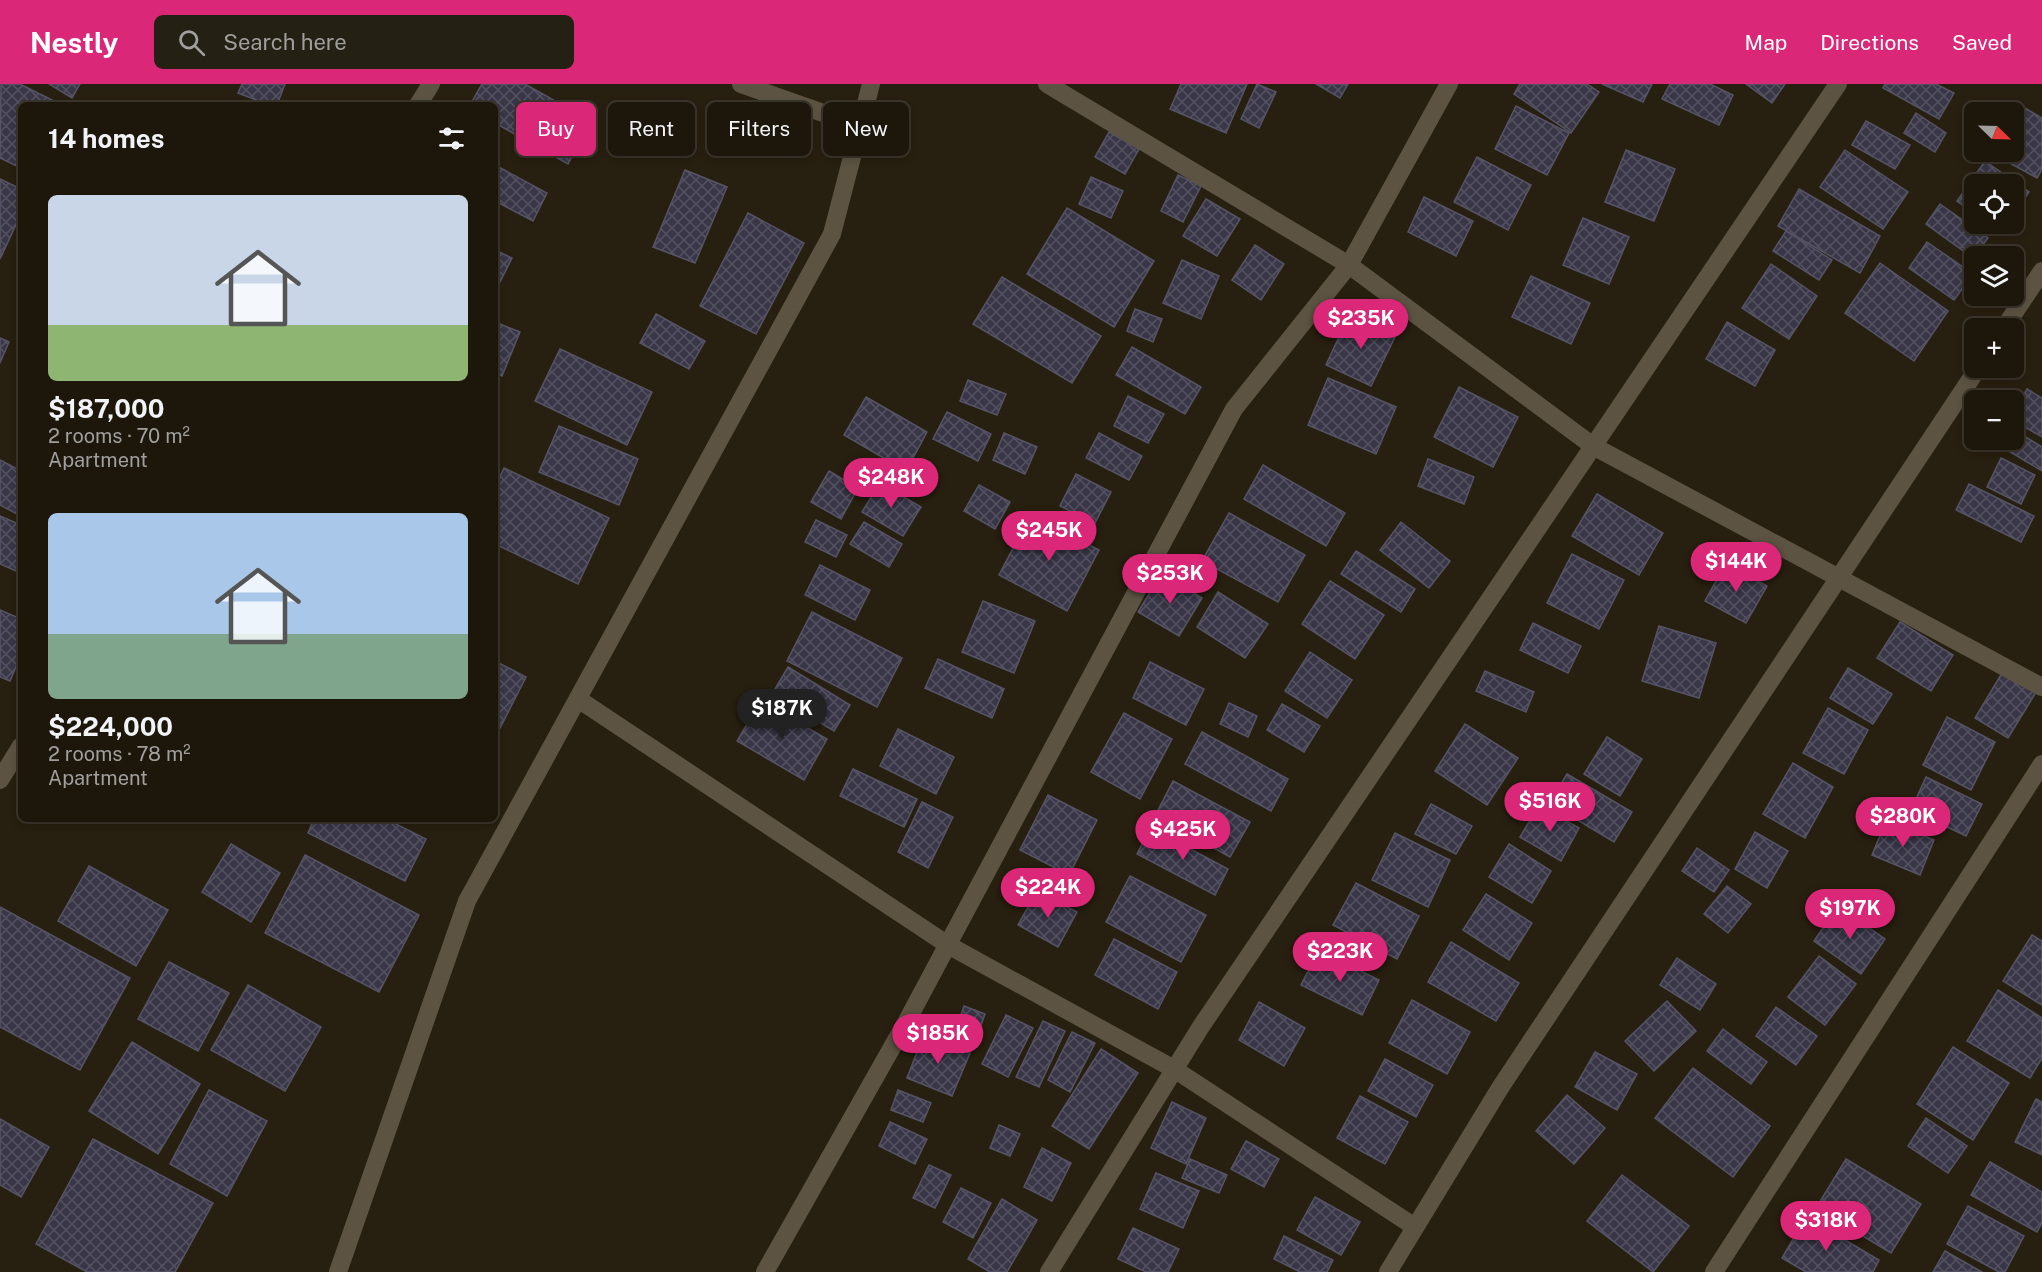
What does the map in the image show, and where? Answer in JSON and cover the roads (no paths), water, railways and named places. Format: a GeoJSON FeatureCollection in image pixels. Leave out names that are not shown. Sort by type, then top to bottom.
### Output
{"type":"FeatureCollection","features":[{"type":"Feature","properties":{"kind":"street"},"geometry":{"type":"LineString","coordinates":[[420,102],[431,84]]}},
{"type":"Feature","properties":{"kind":"street"},"geometry":{"type":"LineString","coordinates":[[741,84],[823,113]]}},
{"type":"Feature","properties":{"kind":"street"},"geometry":{"type":"LineString","coordinates":[[866,102],[871,84]]}},
{"type":"Feature","properties":{"kind":"street"},"geometry":{"type":"LineString","coordinates":[[1047,84],[1349,265],[1593,446],[2042,687]]}},
{"type":"Feature","properties":{"kind":"street"},"geometry":{"type":"LineString","coordinates":[[765,1272],[948,945],[1234,409],[1349,265],[1449,84]]}},
{"type":"Feature","properties":{"kind":"street"},"geometry":{"type":"LineString","coordinates":[[1049,1272],[1200,1028],[1838,84]]}},
{"type":"Feature","properties":{"kind":"street"},"geometry":{"type":"LineString","coordinates":[[338,1272],[467,901],[832,234],[852,156]]}},
{"type":"Feature","properties":{"kind":"street"},"geometry":{"type":"LineString","coordinates":[[2011,318],[2042,271]]}},
{"type":"Feature","properties":{"kind":"street"},"geometry":{"type":"LineString","coordinates":[[1388,1272],[1500,1088],[1971,378]]}},
{"type":"Feature","properties":{"kind":"street"},"geometry":{"type":"LineString","coordinates":[[578,699],[948,945],[1174,1069],[1415,1227]]}},
{"type":"Feature","properties":{"kind":"street"},"geometry":{"type":"LineString","coordinates":[[0,780],[18,751]]}},
{"type":"Feature","properties":{"kind":"street"},"geometry":{"type":"LineString","coordinates":[[1714,1272],[2042,764]]}}]}
